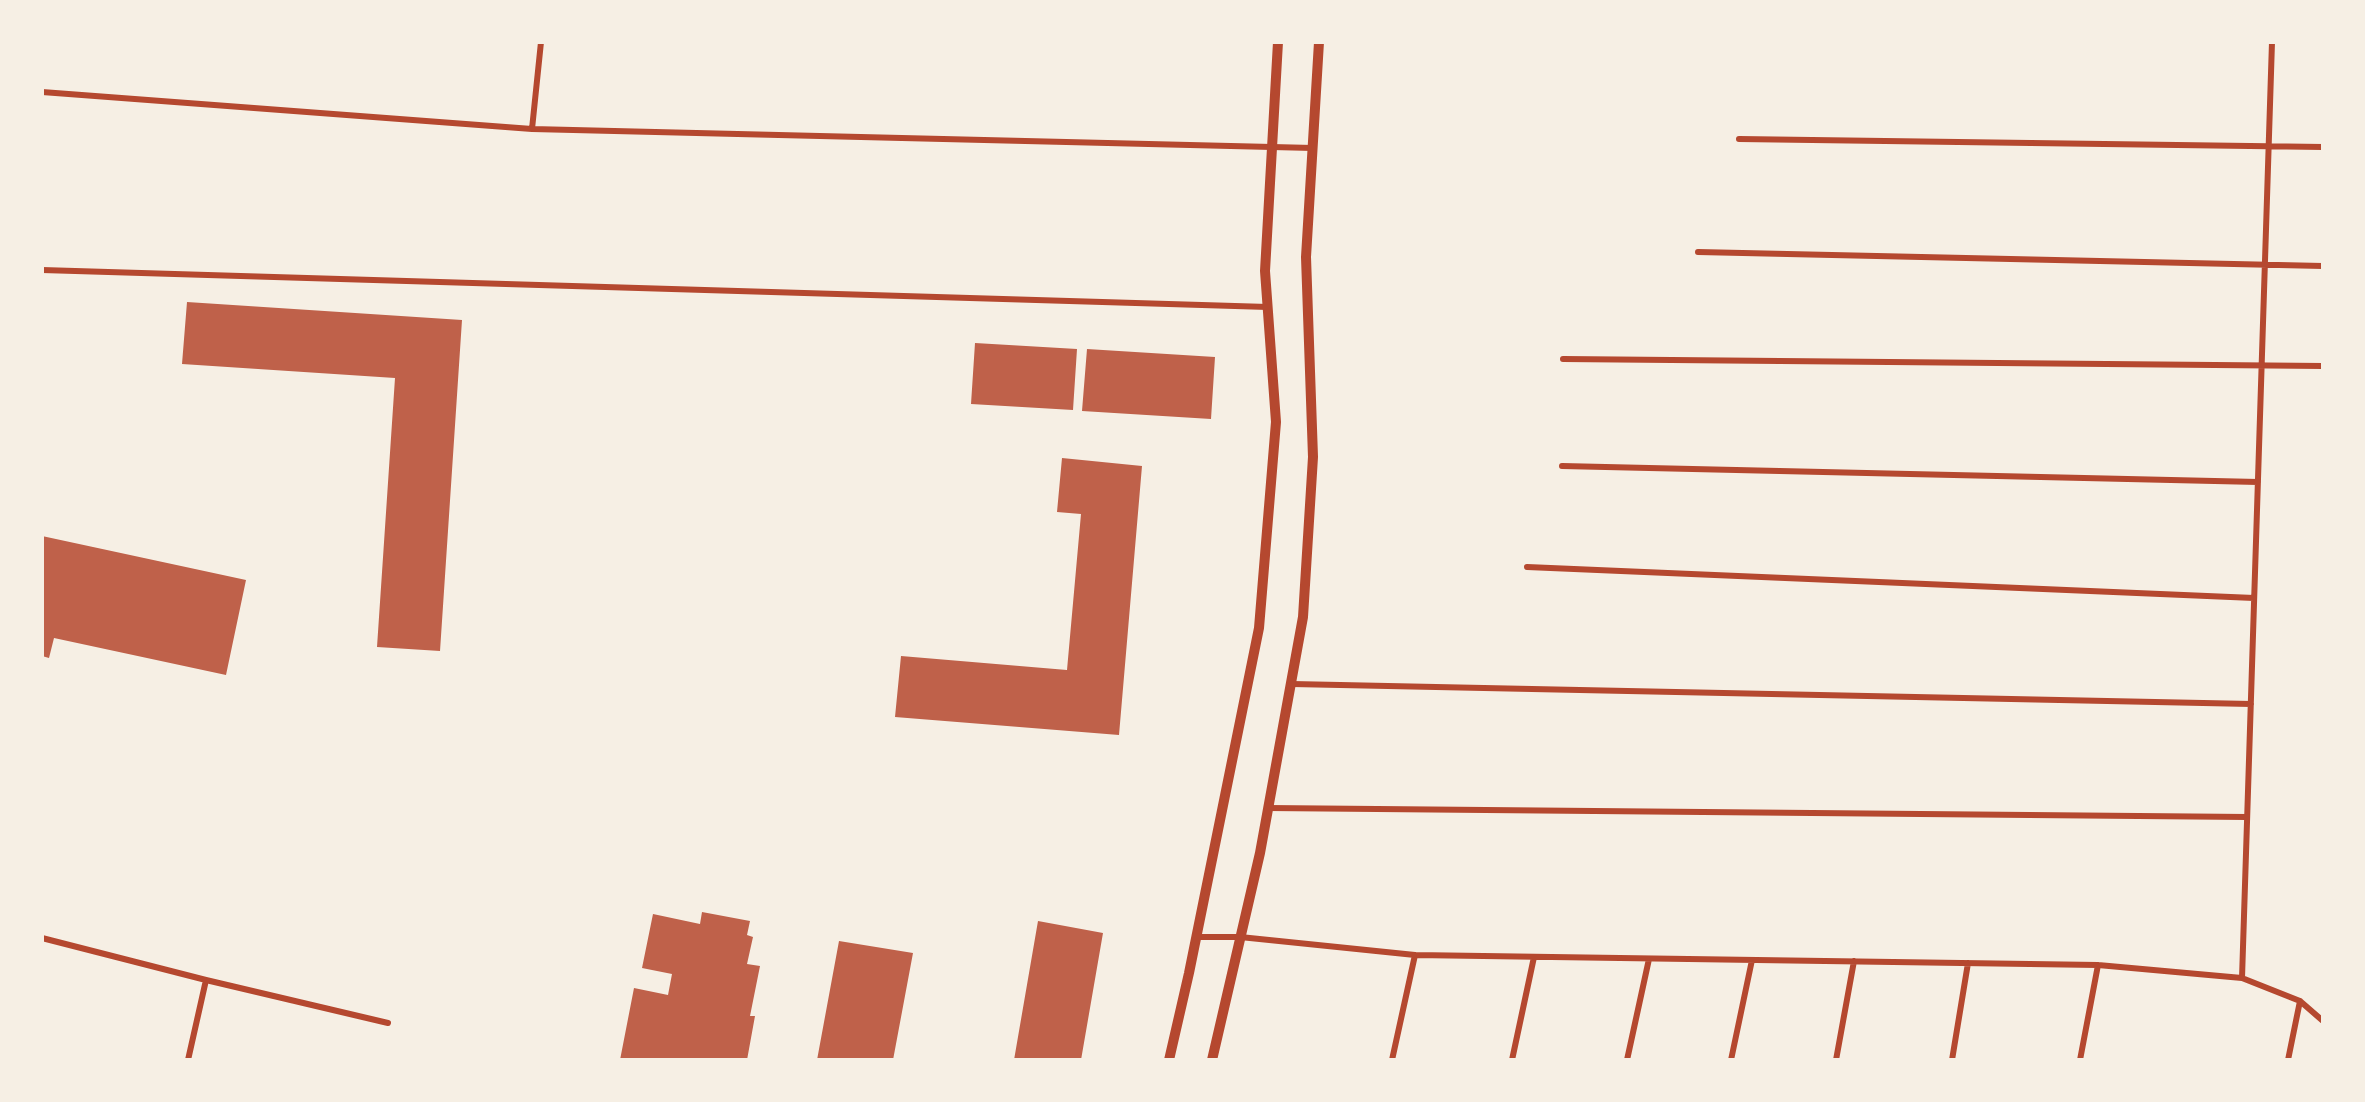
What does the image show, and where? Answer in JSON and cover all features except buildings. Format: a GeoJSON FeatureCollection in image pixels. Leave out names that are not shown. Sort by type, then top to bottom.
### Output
{"type":"FeatureCollection","features":[{"type":"Feature","properties":{"kind":"street"},"geometry":{"type":"LineString","coordinates":[[532,129],[541,42]]}},
{"type":"Feature","properties":{"kind":"street"},"geometry":{"type":"LineString","coordinates":[[1169,1060],[1259,628],[1276,422],[1265,271],[1278,42]]}},
{"type":"Feature","properties":{"kind":"street"},"geometry":{"type":"LineString","coordinates":[[1212,1060],[1268,808],[1303,617],[1312,457],[1306,257],[1319,42]]}},
{"type":"Feature","properties":{"kind":"street"},"geometry":{"type":"LineString","coordinates":[[2242,978],[2272,42]]}},
{"type":"Feature","properties":{"kind":"street"},"geometry":{"type":"LineString","coordinates":[[42,92],[532,129],[1312,148]]}},
{"type":"Feature","properties":{"kind":"street"},"geometry":{"type":"LineString","coordinates":[[1739,139],[2323,147]]}},
{"type":"Feature","properties":{"kind":"street"},"geometry":{"type":"LineString","coordinates":[[1698,252],[2323,266]]}},
{"type":"Feature","properties":{"kind":"street"},"geometry":{"type":"LineString","coordinates":[[42,270],[1268,307]]}},
{"type":"Feature","properties":{"kind":"street"},"geometry":{"type":"LineString","coordinates":[[1563,359],[2323,366]]}},
{"type":"Feature","properties":{"kind":"street"},"geometry":{"type":"LineString","coordinates":[[1562,465],[2258,482]]}},
{"type":"Feature","properties":{"kind":"street"},"geometry":{"type":"LineString","coordinates":[[1527,567],[2254,598]]}},
{"type":"Feature","properties":{"kind":"street"},"geometry":{"type":"LineString","coordinates":[[1292,684],[2251,704]]}},
{"type":"Feature","properties":{"kind":"street"},"geometry":{"type":"LineString","coordinates":[[1268,808],[2247,817]]}},
{"type":"Feature","properties":{"kind":"street"},"geometry":{"type":"LineString","coordinates":[[1196,937],[1240,937],[1414,955],[2098,965],[2242,978],[2300,1001],[2323,1021]]}},
{"type":"Feature","properties":{"kind":"street"},"geometry":{"type":"LineString","coordinates":[[42,938],[388,1023]]}},
{"type":"Feature","properties":{"kind":"street"},"geometry":{"type":"LineString","coordinates":[[1392,1060],[1414,955]]}},
{"type":"Feature","properties":{"kind":"street"},"geometry":{"type":"LineString","coordinates":[[1512,1060],[1534,957]]}},
{"type":"Feature","properties":{"kind":"street"},"geometry":{"type":"LineString","coordinates":[[1627,1060],[1649,959]]}},
{"type":"Feature","properties":{"kind":"street"},"geometry":{"type":"LineString","coordinates":[[1731,1060],[1752,960]]}},
{"type":"Feature","properties":{"kind":"street"},"geometry":{"type":"LineString","coordinates":[[1836,1060],[1854,961]]}},
{"type":"Feature","properties":{"kind":"street"},"geometry":{"type":"LineString","coordinates":[[1952,1060],[1968,963]]}},
{"type":"Feature","properties":{"kind":"street"},"geometry":{"type":"LineString","coordinates":[[2080,1060],[2098,965]]}},
{"type":"Feature","properties":{"kind":"street"},"geometry":{"type":"LineString","coordinates":[[188,1060],[206,980]]}},
{"type":"Feature","properties":{"kind":"street"},"geometry":{"type":"LineString","coordinates":[[2288,1060],[2300,1001]]}}]}
